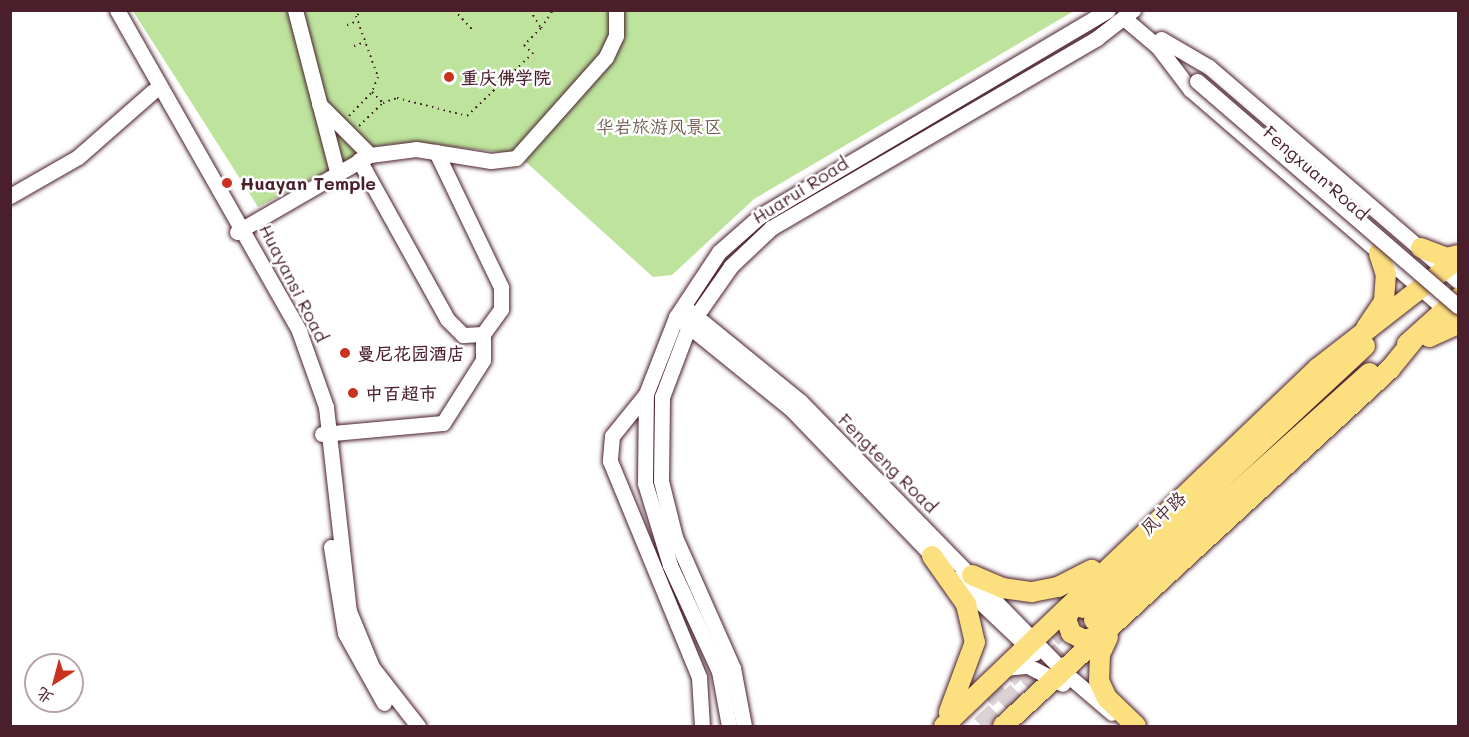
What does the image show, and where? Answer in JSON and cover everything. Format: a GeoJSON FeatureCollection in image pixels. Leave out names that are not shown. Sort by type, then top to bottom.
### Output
{"type":"FeatureCollection","features":[{"type":"Feature","properties":{"kind":"main road"},"geometry":{"type":"LineString","coordinates":[[1421,248],[1447,258],[1455,266],[1395,313],[1328,384],[1088,614],[1341,395],[1456,309]]}},
{"type":"Feature","properties":{"kind":"main road"},"geometry":{"type":"LineString","coordinates":[[1355,342],[1384,301],[1386,275],[1379,253]]}},
{"type":"Feature","properties":{"kind":"main road"},"geometry":{"type":"LineString","coordinates":[[1003,726],[1058,671],[1081,657],[1111,631],[1390,369],[1438,330],[1456,309]]}},
{"type":"Feature","properties":{"kind":"main road","name":"凤中路"},"geometry":{"type":"LineString","coordinates":[[943,726],[1105,567],[1318,368],[1395,313]]}},
{"type":"Feature","properties":{"kind":"main road"},"geometry":{"type":"LineString","coordinates":[[1390,369],[1416,337]]}},
{"type":"Feature","properties":{"kind":"main road"},"geometry":{"type":"LineString","coordinates":[[972,574],[1010,590],[1045,590],[1080,578],[1125,549]]}},
{"type":"Feature","properties":{"kind":"main road"},"geometry":{"type":"LineString","coordinates":[[932,556],[966,604],[975,642],[964,682],[943,726]]}},
{"type":"Feature","properties":{"kind":"main road"},"geometry":{"type":"LineString","coordinates":[[1105,567],[1068,611],[1067,627],[1084,640],[1111,631]]}},
{"type":"Feature","properties":{"kind":"main road"},"geometry":{"type":"LineString","coordinates":[[1111,631],[1100,654],[1099,681],[1107,698],[1136,726]]}},
{"type":"Feature","properties":{"kind":"street","name":"Huayansi Road"},"geometry":{"type":"LineString","coordinates":[[105,10],[240,230]]}},
{"type":"Feature","properties":{"kind":"street","name":"Huayansi Road"},"geometry":{"type":"LineString","coordinates":[[117,10],[240,230],[302,359],[326,433],[349,611],[372,667],[418,726]]}},
{"type":"Feature","properties":{"kind":"street"},"geometry":{"type":"LineString","coordinates":[[296,10],[317,102],[338,171]]}},
{"type":"Feature","properties":{"kind":"street"},"geometry":{"type":"LineString","coordinates":[[240,230],[338,171],[364,158],[436,152],[491,161],[516,158],[606,57],[616,36],[616,10]]}},
{"type":"Feature","properties":{"kind":"street","name":"Huarui Road"},"geometry":{"type":"LineString","coordinates":[[729,726],[719,671],[652,513],[641,447],[646,394],[685,315],[719,252],[769,210],[1108,10]]}},
{"type":"Feature","properties":{"kind":"street","name":"Huarui Road"},"geometry":{"type":"LineString","coordinates":[[744,726],[733,668],[675,537],[661,481],[662,397],[685,315],[731,266],[791,214],[1130,14]]}},
{"type":"Feature","properties":{"kind":"street","name":"Fengxuan Road"},"geometry":{"type":"LineString","coordinates":[[1130,14],[1159,43],[1456,309]]}},
{"type":"Feature","properties":{"kind":"street","name":"Fengxuan Road"},"geometry":{"type":"LineString","coordinates":[[1159,43],[1209,67],[1421,248]]}},
{"type":"Feature","properties":{"kind":"street","name":"Fengxuan Road"},"geometry":{"type":"LineString","coordinates":[[1159,43],[1190,90],[1423,290],[1456,309]]}},
{"type":"Feature","properties":{"kind":"street"},"geometry":{"type":"LineString","coordinates":[[10,196],[78,157],[153,91]]}},
{"type":"Feature","properties":{"kind":"street"},"geometry":{"type":"LineString","coordinates":[[317,102],[345,130],[364,158],[447,319],[463,335],[483,334]]}},
{"type":"Feature","properties":{"kind":"street"},"geometry":{"type":"LineString","coordinates":[[326,433],[443,423],[476,377],[483,360],[483,334],[501,309],[501,286],[436,152]]}},
{"type":"Feature","properties":{"kind":"street","name":"Fengteng Road"},"geometry":{"type":"LineString","coordinates":[[685,315],[791,410],[932,556],[1029,642],[1058,671],[1128,726]]}},
{"type":"Feature","properties":{"kind":"street","name":"Fengteng Road"},"geometry":{"type":"LineString","coordinates":[[685,315],[800,401],[972,574],[1029,642]]}},
{"type":"Feature","properties":{"kind":"street"},"geometry":{"type":"LineString","coordinates":[[646,394],[612,436],[610,461],[699,677],[702,726]]}},
{"type":"Feature","properties":{"kind":"street","name":"Huayansi Road"},"geometry":{"type":"LineString","coordinates":[[326,433],[342,623],[363,674],[404,726]]}},
{"type":"Feature","properties":{"kind":"street"},"geometry":{"type":"LineString","coordinates":[[1003,668],[1028,666],[1058,671],[1114,726]]}},
{"type":"Feature","properties":{"kind":"path"},"geometry":{"type":"LineString","coordinates":[[345,130],[372,92],[378,77],[358,21],[363,10]]}},
{"type":"Feature","properties":{"kind":"path"},"geometry":{"type":"LineString","coordinates":[[454,10],[472,29]]}},
{"type":"Feature","properties":{"kind":"path"},"geometry":{"type":"LineString","coordinates":[[530,10],[541,28]]}},
{"type":"Feature","properties":{"kind":"path"},"geometry":{"type":"LineString","coordinates":[[532,53],[524,45],[541,28],[553,10]]}},
{"type":"Feature","properties":{"kind":"path"},"geometry":{"type":"LineString","coordinates":[[347,25],[358,21]]}},
{"type":"Feature","properties":{"kind":"path"},"geometry":{"type":"LineString","coordinates":[[354,46],[365,42]]}},
{"type":"Feature","properties":{"kind":"path"},"geometry":{"type":"LineString","coordinates":[[345,130],[383,103],[397,98],[467,116],[536,50]]}},
{"type":"Feature","properties":{"kind":"path"},"geometry":{"type":"LineString","coordinates":[[372,92],[383,103]]}},
{"type":"Feature","properties":{"kind":"green space","name":"华岩旅游风景区"},"geometry":{"type":"Polygon","coordinates":[[[133,11],[1074,11],[754,199],[672,275],[653,277],[517,154],[413,142],[376,146],[258,207],[133,11]]]}},
{"type":"Feature","properties":{"kind":"tunnel"},"geometry":{"type":"LineString","coordinates":[[986,699],[1079,612]]}},
{"type":"Feature","properties":{"kind":"tunnel"},"geometry":{"type":"LineString","coordinates":[[981,726],[1094,620]]}},
{"type":"Feature","properties":{"kind":"place","name":"重庆佛学院"},"geometry":{"type":"Point","coordinates":[449,77]}},
{"type":"Feature","properties":{"kind":"place","name":"Huayan Temple"},"geometry":{"type":"Point","coordinates":[227,183]}},
{"type":"Feature","properties":{"kind":"place","name":"曼尼花园酒店"},"geometry":{"type":"Point","coordinates":[345,353]}},
{"type":"Feature","properties":{"kind":"place","name":"中百超市"},"geometry":{"type":"Point","coordinates":[353,393]}}]}
